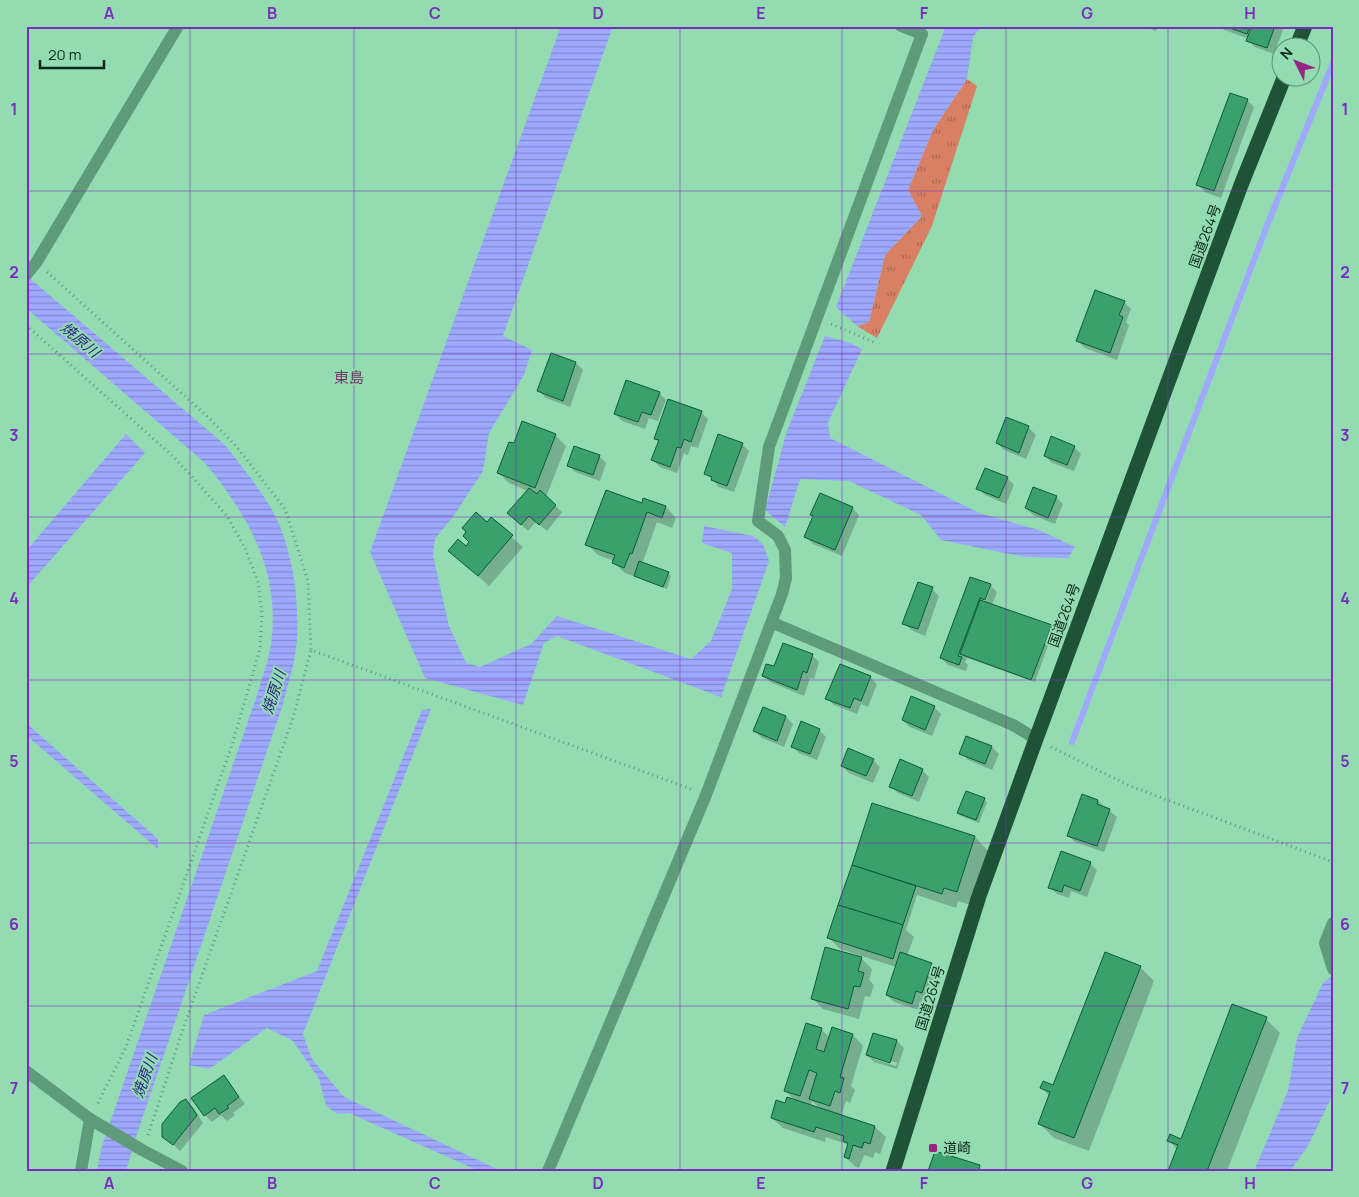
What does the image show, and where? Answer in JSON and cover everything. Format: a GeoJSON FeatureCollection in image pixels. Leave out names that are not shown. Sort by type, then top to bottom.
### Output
{"type":"FeatureCollection","features":[{"type":"Feature","properties":{"kind":"highway"},"geometry":{"type":"LineString","coordinates":[[1300,38],[1305,26]]}},
{"type":"Feature","properties":{"kind":"highway","name":"国道264号"},"geometry":{"type":"LineString","coordinates":[[893,1171],[979,896],[1241,185],[1280,88]]}},
{"type":"Feature","properties":{"kind":"street"},"geometry":{"type":"LineString","coordinates":[[26,275],[36,262],[178,26]]}},
{"type":"Feature","properties":{"kind":"street"},"geometry":{"type":"LineString","coordinates":[[548,1171],[706,795],[772,623],[786,578],[785,550],[778,536],[758,521],[769,447],[922,34],[901,26]]}},
{"type":"Feature","properties":{"kind":"street"},"geometry":{"type":"LineString","coordinates":[[772,623],[1013,725],[1036,739]]}},
{"type":"Feature","properties":{"kind":"street"},"geometry":{"type":"LineString","coordinates":[[1332,967],[1325,943],[1333,923]]}},
{"type":"Feature","properties":{"kind":"street"},"geometry":{"type":"LineString","coordinates":[[26,1071],[90,1119],[182,1171]]}},
{"type":"Feature","properties":{"kind":"street"},"geometry":{"type":"LineString","coordinates":[[81,1171],[90,1119]]}},
{"type":"Feature","properties":{"kind":"path"},"geometry":{"type":"LineString","coordinates":[[36,262],[208,416],[236,446],[285,509],[308,582],[311,650],[293,718],[186,1019],[142,1150]]}},
{"type":"Feature","properties":{"kind":"path"},"geometry":{"type":"LineString","coordinates":[[817,318],[876,343]]}},
{"type":"Feature","properties":{"kind":"path"},"geometry":{"type":"LineString","coordinates":[[26,326],[175,458],[205,489],[227,516],[246,548],[258,582],[262,614],[260,649],[232,745],[126,1047],[90,1119]]}},
{"type":"Feature","properties":{"kind":"path"},"geometry":{"type":"LineString","coordinates":[[311,650],[706,795]]}},
{"type":"Feature","properties":{"kind":"path"},"geometry":{"type":"LineString","coordinates":[[1036,739],[1130,786],[1333,862]]}},
{"type":"Feature","properties":{"kind":"green space"},"geometry":{"type":"Polygon","coordinates":[[[967,79],[977,86],[932,226],[877,338],[857,326],[869,322],[885,255],[922,216],[908,190],[933,130],[967,79]]]}},
{"type":"Feature","properties":{"kind":"water"},"geometry":{"type":"Polygon","coordinates":[[[561,26],[613,26],[503,336],[532,350],[524,375],[489,433],[483,471],[455,514],[435,539],[433,556],[449,626],[466,663],[480,667],[531,644],[557,616],[691,659],[711,641],[732,589],[732,553],[702,543],[704,526],[753,536],[763,544],[769,561],[721,697],[557,636],[544,643],[523,705],[425,678],[370,552],[561,26]]]}},
{"type":"Feature","properties":{"kind":"water"},"geometry":{"type":"Polygon","coordinates":[[[946,26],[982,26],[973,37],[967,79],[933,130],[908,190],[922,216],[885,255],[869,322],[857,326],[836,307],[946,26]]]}},
{"type":"Feature","properties":{"kind":"water","name":"焼原川"},"geometry":{"type":"Polygon","coordinates":[[[26,275],[224,444],[260,491],[279,523],[294,577],[297,614],[296,649],[283,704],[126,1171],[97,1171],[101,1149],[258,692],[271,644],[273,618],[271,593],[266,570],[248,525],[221,483],[205,463],[26,308],[26,275]]]}},
{"type":"Feature","properties":{"kind":"water"},"geometry":{"type":"Polygon","coordinates":[[[825,336],[850,343],[862,349],[828,423],[830,438],[979,513],[1039,530],[1075,547],[1068,558],[1024,557],[941,540],[921,515],[849,481],[800,479],[785,527],[765,510],[787,431],[825,336]]]}},
{"type":"Feature","properties":{"kind":"water"},"geometry":{"type":"Polygon","coordinates":[[[126,434],[145,453],[26,588],[26,551],[126,434]]]}},
{"type":"Feature","properties":{"kind":"water"},"geometry":{"type":"Polygon","coordinates":[[[431,709],[303,1034],[312,1059],[344,1097],[501,1171],[479,1171],[349,1113],[338,1114],[326,1106],[319,1079],[293,1041],[267,1028],[209,1069],[189,1065],[204,1015],[317,971],[422,710],[431,709]]]}},
{"type":"Feature","properties":{"kind":"water"},"geometry":{"type":"Polygon","coordinates":[[[26,723],[158,839],[158,849],[26,735],[26,723]]]}},
{"type":"Feature","properties":{"kind":"water"},"geometry":{"type":"Polygon","coordinates":[[[1333,975],[1333,1094],[1308,1146],[1290,1171],[1254,1171],[1288,1091],[1297,1038],[1323,983],[1333,975]]]}},
{"type":"Feature","properties":{"kind":"building"},"geometry":{"type":"Polygon","coordinates":[[[1224,26],[1250,26],[1247,34],[1224,26]]]}},
{"type":"Feature","properties":{"kind":"building"},"geometry":{"type":"Polygon","coordinates":[[[1254,26],[1275,26],[1267,48],[1246,41],[1251,28],[1253,29],[1254,26]]]}},
{"type":"Feature","properties":{"kind":"building"},"geometry":{"type":"Polygon","coordinates":[[[1230,93],[1248,99],[1214,191],[1196,185],[1230,93]]]}},
{"type":"Feature","properties":{"kind":"building"},"geometry":{"type":"Polygon","coordinates":[[[1095,290],[1125,301],[1119,315],[1123,317],[1110,353],[1076,341],[1095,290]]]}},
{"type":"Feature","properties":{"kind":"building"},"geometry":{"type":"Polygon","coordinates":[[[551,353],[576,362],[563,401],[537,391],[551,353]]]}},
{"type":"Feature","properties":{"kind":"building"},"geometry":{"type":"Polygon","coordinates":[[[626,380],[660,392],[651,415],[642,412],[638,422],[614,414],[626,380]]]}},
{"type":"Feature","properties":{"kind":"building"},"geometry":{"type":"Polygon","coordinates":[[[668,399],[702,411],[691,442],[684,439],[681,448],[677,447],[670,467],[651,460],[659,440],[654,439],[668,399]]]}},
{"type":"Feature","properties":{"kind":"building"},"geometry":{"type":"Polygon","coordinates":[[[1006,417],[1029,426],[1019,453],[996,443],[1006,417]]]}},
{"type":"Feature","properties":{"kind":"building"},"geometry":{"type":"Polygon","coordinates":[[[522,421],[556,434],[535,488],[497,473],[509,442],[514,443],[522,421]]]}},
{"type":"Feature","properties":{"kind":"building"},"geometry":{"type":"Polygon","coordinates":[[[718,434],[743,443],[727,486],[711,480],[712,477],[704,474],[718,434]]]}},
{"type":"Feature","properties":{"kind":"building"},"geometry":{"type":"Polygon","coordinates":[[[1051,436],[1075,446],[1067,465],[1044,456],[1051,436]]]}},
{"type":"Feature","properties":{"kind":"building"},"geometry":{"type":"Polygon","coordinates":[[[574,446],[600,455],[593,475],[567,466],[574,446]]]}},
{"type":"Feature","properties":{"kind":"building"},"geometry":{"type":"Polygon","coordinates":[[[985,468],[1008,477],[999,498],[976,489],[985,468]]]}},
{"type":"Feature","properties":{"kind":"building"},"geometry":{"type":"Polygon","coordinates":[[[1033,487],[1057,496],[1048,518],[1025,508],[1033,487]]]}},
{"type":"Feature","properties":{"kind":"building"},"geometry":{"type":"Polygon","coordinates":[[[529,488],[537,494],[540,490],[556,505],[539,525],[529,516],[521,525],[507,513],[529,488]]]}},
{"type":"Feature","properties":{"kind":"building"},"geometry":{"type":"Polygon","coordinates":[[[606,490],[642,503],[643,498],[666,506],[662,518],[647,512],[632,554],[630,553],[624,568],[612,563],[615,555],[585,545],[606,490]]]}},
{"type":"Feature","properties":{"kind":"building"},"geometry":{"type":"Polygon","coordinates":[[[820,493],[853,507],[835,550],[804,537],[813,516],[810,515],[820,493]]]}},
{"type":"Feature","properties":{"kind":"building"},"geometry":{"type":"Polygon","coordinates":[[[476,512],[487,522],[491,517],[513,535],[478,576],[448,551],[458,539],[466,546],[469,542],[463,536],[466,532],[462,528],[476,512]]]}},
{"type":"Feature","properties":{"kind":"building"},"geometry":{"type":"Polygon","coordinates":[[[639,561],[669,572],[663,587],[634,576],[639,561]]]}},
{"type":"Feature","properties":{"kind":"building"},"geometry":{"type":"Polygon","coordinates":[[[970,577],[991,584],[985,600],[980,598],[958,656],[962,657],[959,665],[940,658],[970,577]]]}},
{"type":"Feature","properties":{"kind":"building"},"geometry":{"type":"Polygon","coordinates":[[[918,582],[933,587],[918,629],[902,624],[918,582]]]}},
{"type":"Feature","properties":{"kind":"building"},"geometry":{"type":"Polygon","coordinates":[[[980,600],[1052,625],[1031,680],[960,654],[980,600]]]}},
{"type":"Feature","properties":{"kind":"building"},"geometry":{"type":"Polygon","coordinates":[[[783,643],[813,654],[807,673],[803,671],[797,690],[762,676],[766,664],[774,666],[783,643]]]}},
{"type":"Feature","properties":{"kind":"building"},"geometry":{"type":"Polygon","coordinates":[[[840,664],[871,676],[861,701],[854,698],[850,708],[825,699],[840,664]]]}},
{"type":"Feature","properties":{"kind":"building"},"geometry":{"type":"Polygon","coordinates":[[[911,696],[935,706],[925,730],[902,720],[911,696]]]}},
{"type":"Feature","properties":{"kind":"building"},"geometry":{"type":"Polygon","coordinates":[[[763,707],[786,716],[777,741],[753,731],[763,707]]]}},
{"type":"Feature","properties":{"kind":"building"},"geometry":{"type":"Polygon","coordinates":[[[801,721],[820,729],[810,754],[791,747],[801,721]]]}},
{"type":"Feature","properties":{"kind":"building"},"geometry":{"type":"Polygon","coordinates":[[[966,736],[992,746],[985,764],[959,754],[966,736]]]}},
{"type":"Feature","properties":{"kind":"building"},"geometry":{"type":"Polygon","coordinates":[[[848,748],[874,759],[866,776],[841,766],[848,748]]]}},
{"type":"Feature","properties":{"kind":"building"},"geometry":{"type":"Polygon","coordinates":[[[900,759],[923,769],[912,796],[889,787],[900,759]]]}},
{"type":"Feature","properties":{"kind":"building"},"geometry":{"type":"Polygon","coordinates":[[[966,791],[985,798],[976,820],[957,813],[966,791]]]}},
{"type":"Feature","properties":{"kind":"building"},"geometry":{"type":"Polygon","coordinates":[[[1082,794],[1098,800],[1097,804],[1110,809],[1097,846],[1067,836],[1082,794]]]}},
{"type":"Feature","properties":{"kind":"building"},"geometry":{"type":"Polygon","coordinates":[[[872,803],[975,836],[957,892],[944,888],[942,894],[852,865],[872,803]]]}},
{"type":"Feature","properties":{"kind":"building"},"geometry":{"type":"Polygon","coordinates":[[[1061,851],[1091,862],[1080,891],[1064,885],[1062,892],[1048,888],[1061,851]]]}},
{"type":"Feature","properties":{"kind":"building"},"geometry":{"type":"Polygon","coordinates":[[[852,865],[916,886],[903,925],[838,905],[852,865]]]}},
{"type":"Feature","properties":{"kind":"building"},"geometry":{"type":"Polygon","coordinates":[[[838,905],[903,925],[893,959],[827,938],[838,905]]]}},
{"type":"Feature","properties":{"kind":"building"},"geometry":{"type":"Polygon","coordinates":[[[825,947],[862,957],[858,971],[864,973],[860,987],[854,986],[848,1009],[811,999],[825,947]]]}},
{"type":"Feature","properties":{"kind":"building"},"geometry":{"type":"Polygon","coordinates":[[[900,952],[932,963],[922,993],[916,991],[912,1004],[886,995],[900,952]]]}},
{"type":"Feature","properties":{"kind":"building"},"geometry":{"type":"Polygon","coordinates":[[[1105,952],[1141,966],[1074,1138],[1038,1124],[1050,1092],[1040,1088],[1043,1081],[1053,1085],[1105,952]]]}},
{"type":"Feature","properties":{"kind":"building"},"geometry":{"type":"Polygon","coordinates":[[[1232,1004],[1267,1017],[1207,1171],[1168,1171],[1178,1145],[1167,1141],[1170,1134],[1181,1139],[1232,1004]]]}},
{"type":"Feature","properties":{"kind":"building"},"geometry":{"type":"Polygon","coordinates":[[[806,1023],[822,1028],[816,1049],[824,1052],[832,1027],[853,1034],[840,1077],[844,1078],[840,1093],[835,1091],[830,1106],[809,1099],[817,1073],[809,1070],[800,1096],[784,1091],[806,1023]]]}},
{"type":"Feature","properties":{"kind":"building"},"geometry":{"type":"Polygon","coordinates":[[[873,1033],[897,1040],[890,1063],[866,1055],[873,1033]]]}},
{"type":"Feature","properties":{"kind":"building"},"geometry":{"type":"Polygon","coordinates":[[[224,1075],[239,1097],[227,1106],[229,1108],[219,1114],[215,1108],[204,1116],[191,1098],[224,1075]]]}},
{"type":"Feature","properties":{"kind":"building"},"geometry":{"type":"Polygon","coordinates":[[[787,1097],[875,1126],[870,1144],[864,1142],[862,1148],[853,1145],[849,1159],[844,1157],[848,1143],[843,1141],[844,1136],[816,1127],[814,1132],[771,1118],[776,1100],[785,1103],[787,1097]]]}},
{"type":"Feature","properties":{"kind":"building"},"geometry":{"type":"Polygon","coordinates":[[[186,1099],[197,1115],[173,1145],[162,1137],[162,1124],[180,1102],[186,1099]]]}},
{"type":"Feature","properties":{"kind":"building"},"geometry":{"type":"Polygon","coordinates":[[[935,1151],[980,1165],[979,1171],[928,1171],[935,1151]]]}},
{"type":"Feature","properties":{"kind":"waterway"},"geometry":{"type":"LineString","coordinates":[[1072,742],[1268,223],[1333,63]]}},
{"type":"Feature","properties":{"kind":"place","name":"道崎"},"geometry":{"type":"Point","coordinates":[933,1148]}},
{"type":"Feature","properties":{"kind":"district","name":"東島"},"geometry":{"type":"Point","coordinates":[349,378]}}]}
